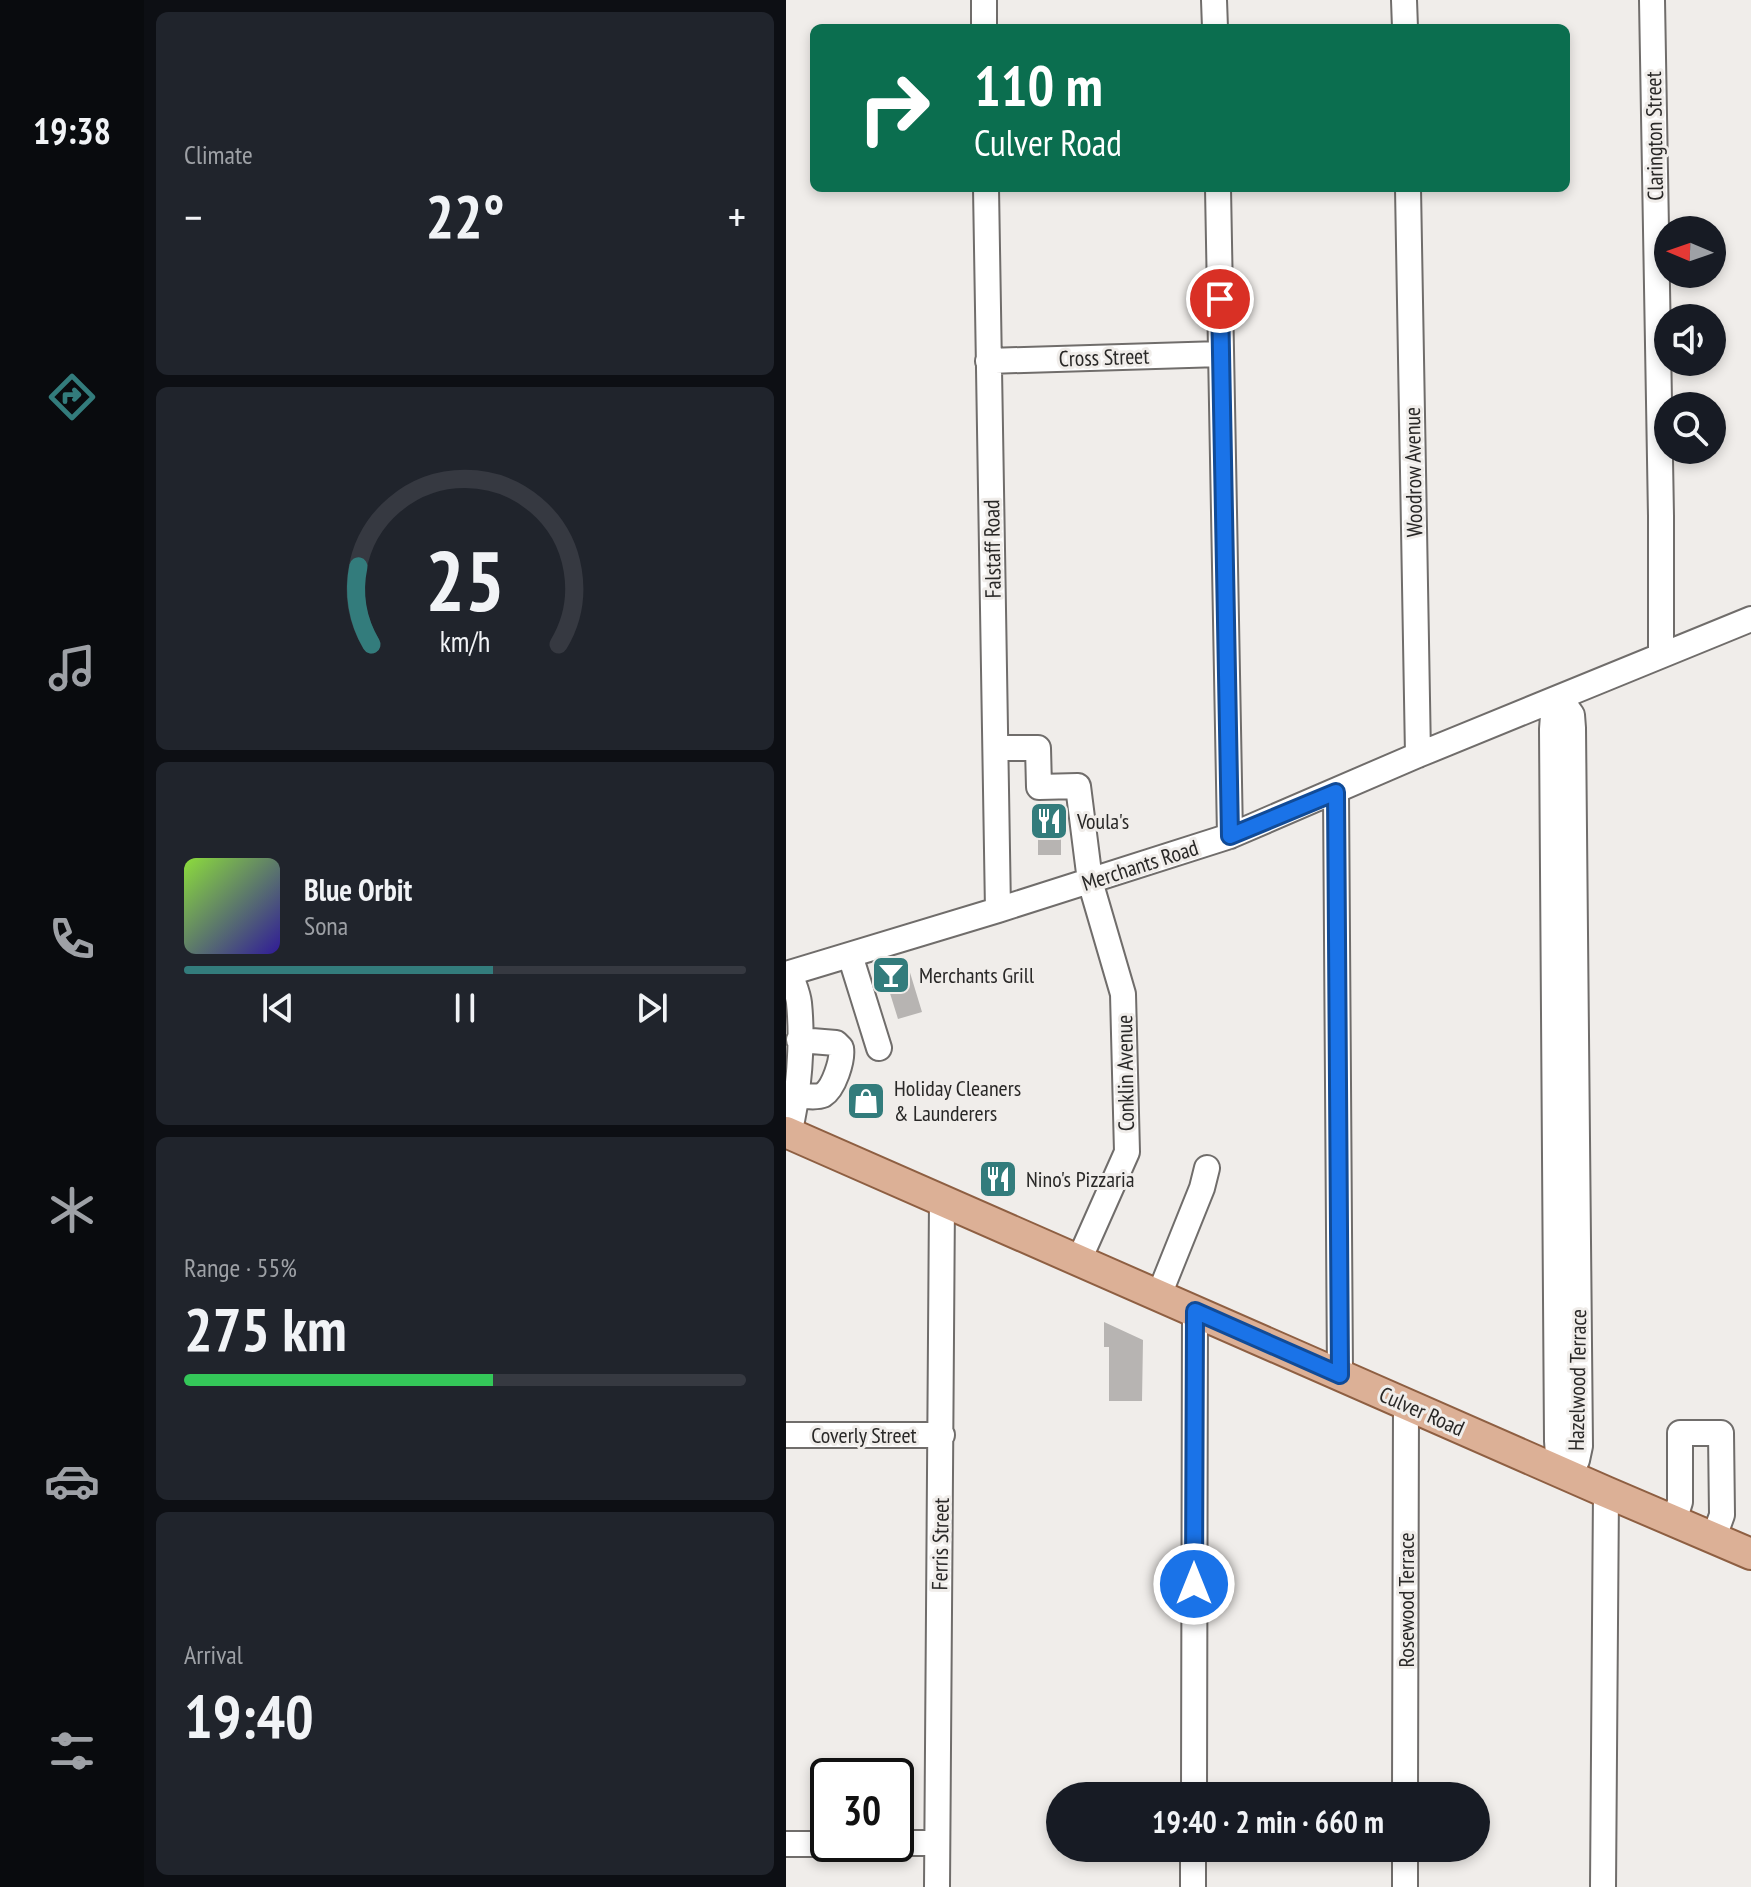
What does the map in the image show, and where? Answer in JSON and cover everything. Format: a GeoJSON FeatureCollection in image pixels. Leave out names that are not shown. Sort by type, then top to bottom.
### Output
{"type":"FeatureCollection","features":[{"type":"Feature","properties":{"kind":"main road","name":"Culver Road"},"geometry":{"type":"LineString","coordinates":[[787,1133],[1751,1554]]}},
{"type":"Feature","properties":{"kind":"street"},"geometry":{"type":"LineString","coordinates":[[984,0],[984,24]]}},
{"type":"Feature","properties":{"kind":"street"},"geometry":{"type":"LineString","coordinates":[[1214,0],[1215,24]]}},
{"type":"Feature","properties":{"kind":"street"},"geometry":{"type":"LineString","coordinates":[[1404,0],[1405,24]]}},
{"type":"Feature","properties":{"kind":"street","name":"Clarington Street"},"geometry":{"type":"LineString","coordinates":[[1652,0],[1661,655]]}},
{"type":"Feature","properties":{"kind":"street","name":"Falstaff Road"},"geometry":{"type":"LineString","coordinates":[[986,192],[998,910]]}},
{"type":"Feature","properties":{"kind":"street"},"geometry":{"type":"LineString","coordinates":[[1218,192],[1230,836]]}},
{"type":"Feature","properties":{"kind":"street","name":"Woodrow Avenue"},"geometry":{"type":"LineString","coordinates":[[1408,192],[1418,755]]}},
{"type":"Feature","properties":{"kind":"street","name":"Cross Street"},"geometry":{"type":"LineString","coordinates":[[988,361],[1221,354]]}},
{"type":"Feature","properties":{"kind":"street","name":"Merchants Road"},"geometry":{"type":"LineString","coordinates":[[788,974],[1230,836],[1418,755],[1751,619]]}},
{"type":"Feature","properties":{"kind":"street","name":"Hazelwood Terrace"},"geometry":{"type":"LineString","coordinates":[[1560,698],[1572,715],[1573,728],[1565,1056],[1580,1446],[1577,1460],[1567,1475]]}},
{"type":"Feature","properties":{"kind":"street","name":"Conklin Avenue"},"geometry":{"type":"LineString","coordinates":[[996,748],[1038,748],[1039,787],[1078,786],[1090,881],[1123,994],[1127,1152],[1079,1260]]}},
{"type":"Feature","properties":{"kind":"street"},"geometry":{"type":"LineString","coordinates":[[1336,792],[1340,1375]]}},
{"type":"Feature","properties":{"kind":"street"},"geometry":{"type":"LineString","coordinates":[[850,955],[879,1048]]}},
{"type":"Feature","properties":{"kind":"street"},"geometry":{"type":"LineString","coordinates":[[787,1133],[796,1106],[799,1040],[799,1000],[788,974]]}},
{"type":"Feature","properties":{"kind":"street"},"geometry":{"type":"LineString","coordinates":[[797,1095],[824,1094],[832,1084],[843,1058],[841,1048],[836,1043],[799,1040]]}},
{"type":"Feature","properties":{"kind":"street"},"geometry":{"type":"LineString","coordinates":[[1159,1295],[1207,1168]]}},
{"type":"Feature","properties":{"kind":"street","name":"Ferris Street"},"geometry":{"type":"LineString","coordinates":[[937,1887],[942,1200]]}},
{"type":"Feature","properties":{"kind":"street"},"geometry":{"type":"LineString","coordinates":[[1194,1782],[1195,1311]]}},
{"type":"Feature","properties":{"kind":"street","name":"Rosewood Terrace"},"geometry":{"type":"LineString","coordinates":[[1405,1782],[1406,1404]]}},
{"type":"Feature","properties":{"kind":"street"},"geometry":{"type":"LineString","coordinates":[[1674,1521],[1680,1502],[1680,1433],[1721,1433],[1722,1515],[1714,1537]]}},
{"type":"Feature","properties":{"kind":"street","name":"Coverly Street"},"geometry":{"type":"LineString","coordinates":[[786,1435],[942,1435]]}},
{"type":"Feature","properties":{"kind":"street"},"geometry":{"type":"LineString","coordinates":[[1603,1887],[1606,1492]]}},
{"type":"Feature","properties":{"kind":"street"},"geometry":{"type":"LineString","coordinates":[[914,1843],[937,1843]]}},
{"type":"Feature","properties":{"kind":"street"},"geometry":{"type":"LineString","coordinates":[[786,1844],[810,1844]]}},
{"type":"Feature","properties":{"kind":"street"},"geometry":{"type":"LineString","coordinates":[[1193,1862],[1193,1887]]}},
{"type":"Feature","properties":{"kind":"street"},"geometry":{"type":"LineString","coordinates":[[1405,1862],[1405,1887]]}},
{"type":"Feature","properties":{"kind":"building","name":"Voula's"},"geometry":{"type":"Polygon","coordinates":[[[1033,806],[1066,806],[1066,835],[1061,835],[1061,855],[1038,855],[1038,836],[1033,836],[1033,806]]]}},
{"type":"Feature","properties":{"kind":"building"},"geometry":{"type":"Polygon","coordinates":[[[908,966],[922,1012],[898,1019],[884,974],[908,966]]]}},
{"type":"Feature","properties":{"kind":"building"},"geometry":{"type":"Polygon","coordinates":[[[1104,1322],[1143,1340],[1142,1401],[1109,1401],[1109,1347],[1104,1347],[1104,1322]]]}},
{"type":"Feature","properties":{"kind":"place","name":"Voula's"},"geometry":{"type":"Point","coordinates":[1049,821]}},
{"type":"Feature","properties":{"kind":"place","name":"Merchants Grill"},"geometry":{"type":"Point","coordinates":[891,975]}},
{"type":"Feature","properties":{"kind":"place","name":"Holiday Cleaners & Launderers"},"geometry":{"type":"Point","coordinates":[866,1101]}},
{"type":"Feature","properties":{"kind":"place","name":"Nino's Pizzaria"},"geometry":{"type":"Point","coordinates":[998,1179]}},
{"type":"Feature","properties":{"kind":"route"},"geometry":{"type":"LineString","coordinates":[[1194,1584],[1195,1311],[1340,1375],[1336,792],[1230,836],[1220,299]]}}]}
